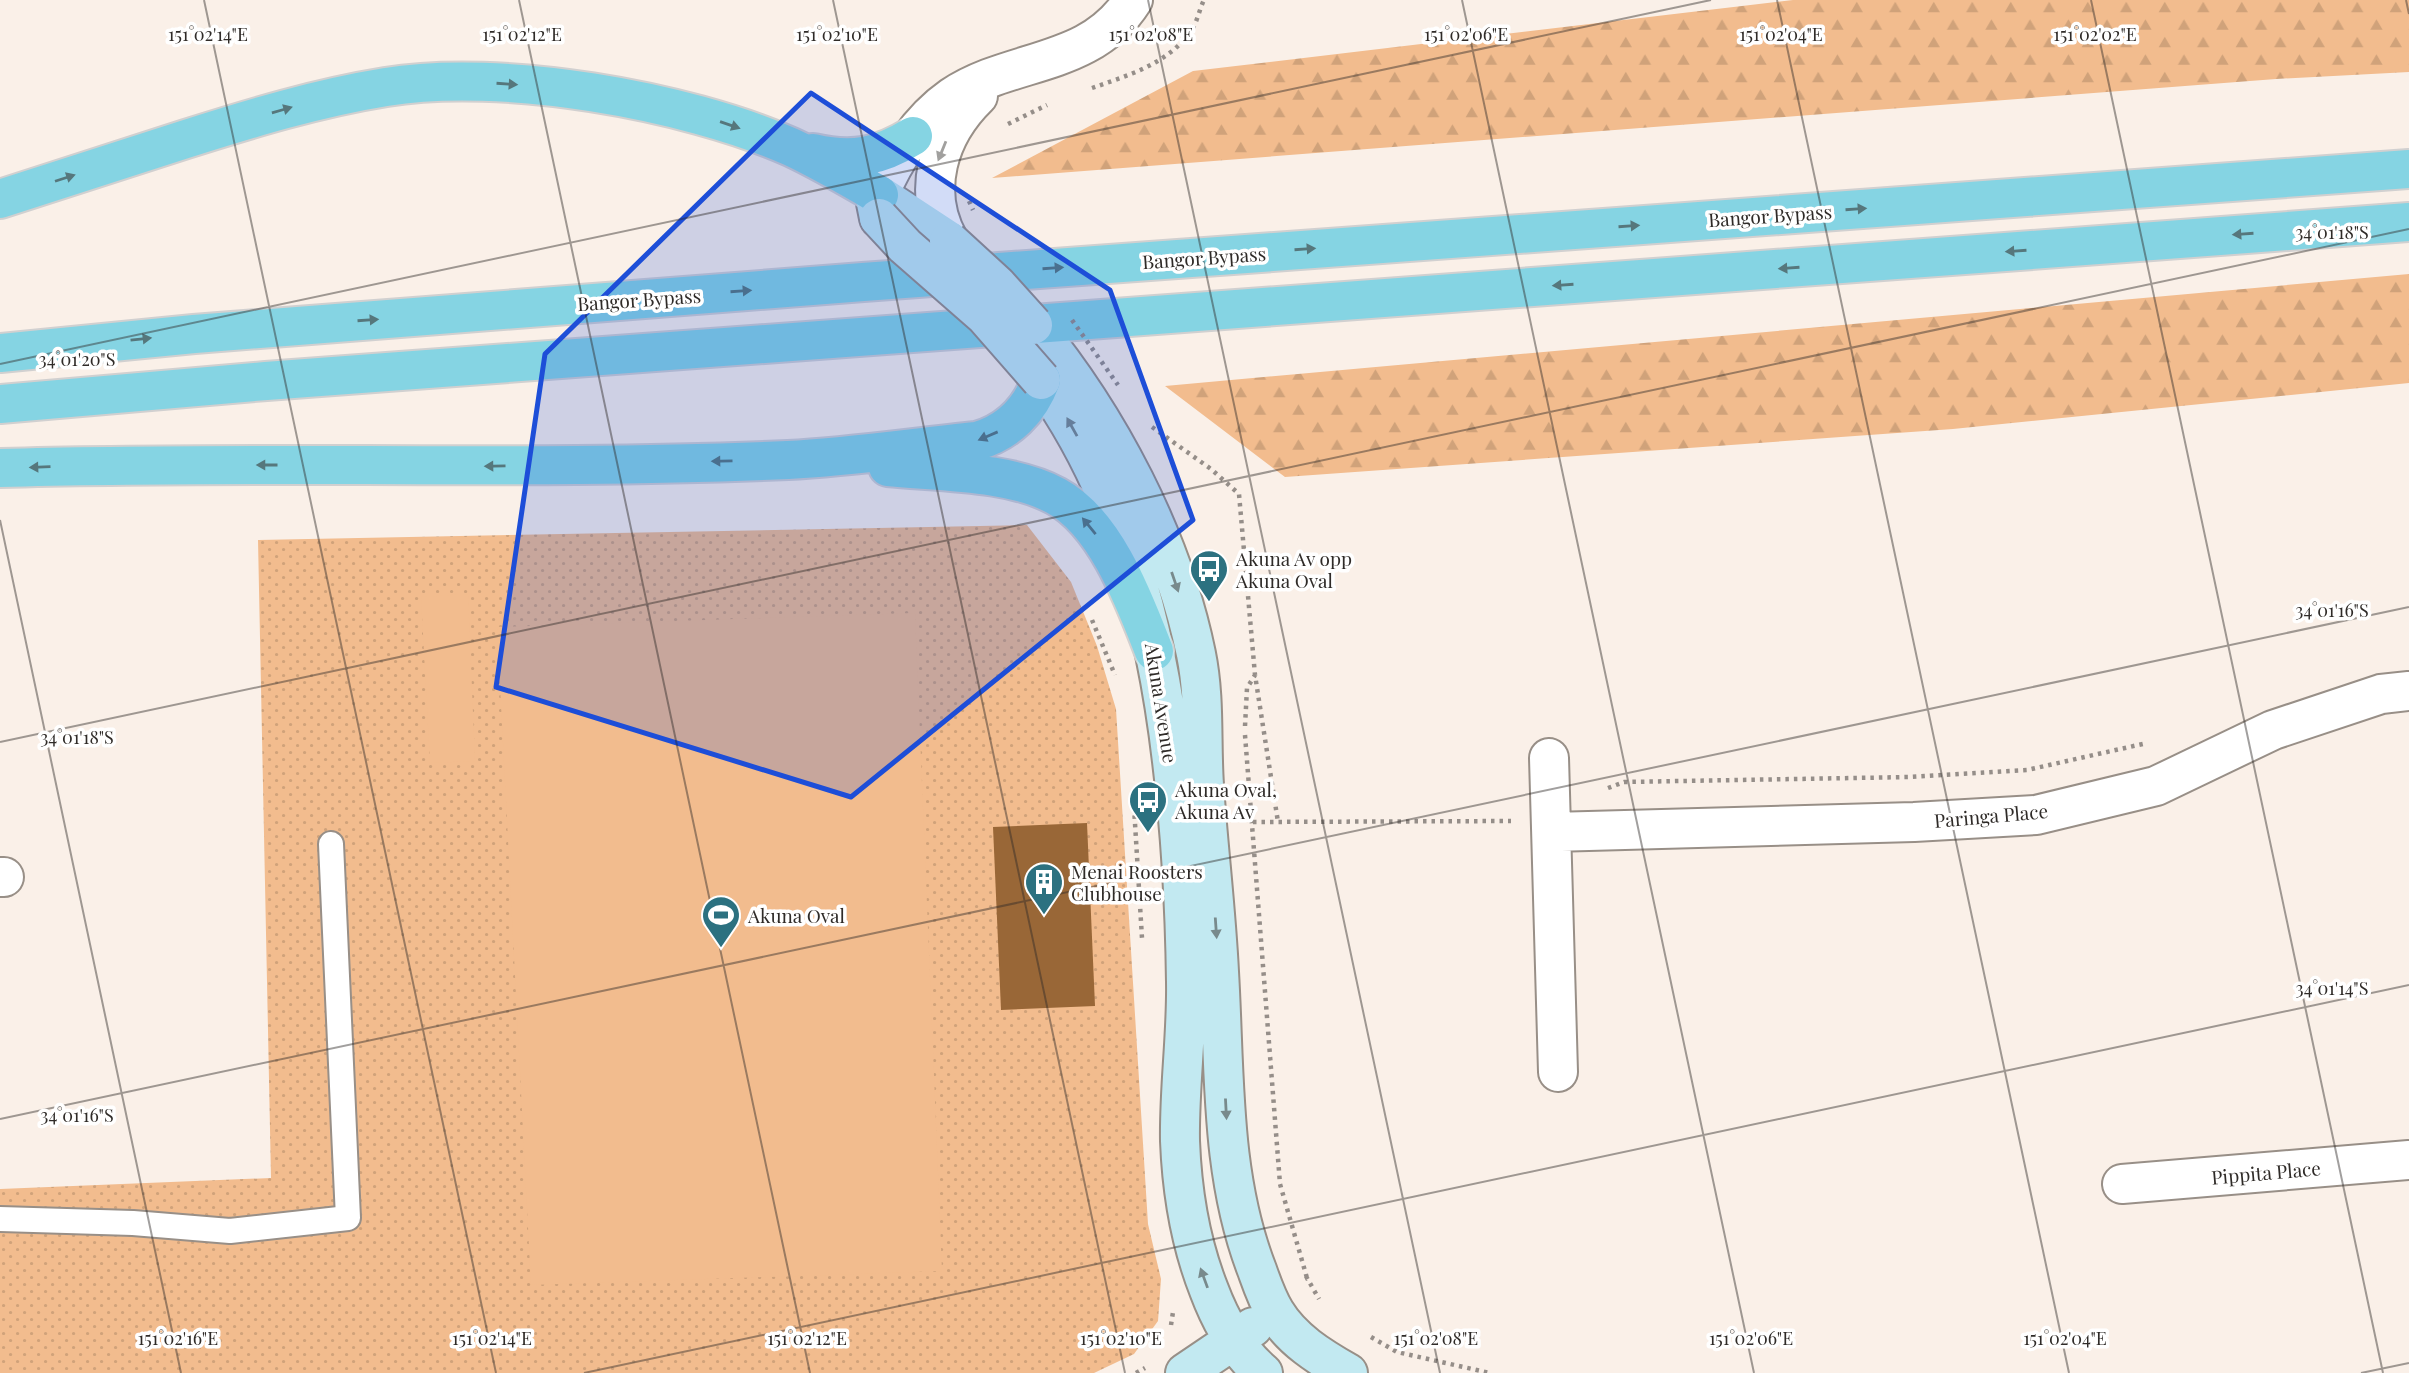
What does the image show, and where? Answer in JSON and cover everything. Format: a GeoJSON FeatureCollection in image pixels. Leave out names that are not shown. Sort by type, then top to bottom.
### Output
{"type":"FeatureCollection","features":[{"type":"Feature","properties":{"kind":"main road"},"geometry":{"type":"LineString","coordinates":[[0,199],[288,107],[389,86],[486,83],[583,92],[717,120],[791,148],[839,172],[924,204],[949,241],[998,285],[1033,325],[1043,349],[1044,360],[1066,387],[1011,425],[991,437],[977,441],[790,460],[565,466],[93,465],[0,468]]}},
{"type":"Feature","properties":{"kind":"main road"},"geometry":{"type":"LineString","coordinates":[[791,148],[848,159],[876,154],[913,136]]}},
{"type":"Feature","properties":{"kind":"main road","name":"Bangor Bypass"},"geometry":{"type":"LineString","coordinates":[[0,353],[194,334],[835,284],[2409,169]]}},
{"type":"Feature","properties":{"kind":"main road","name":"Akuna Avenue"},"geometry":{"type":"LineString","coordinates":[[924,204],[905,246],[1066,387],[1105,428],[1151,518],[1174,576],[1196,653],[1203,704],[1204,784],[1219,968],[1231,1175],[1248,1248],[1286,1326]]}},
{"type":"Feature","properties":{"kind":"main road"},"geometry":{"type":"LineString","coordinates":[[0,404],[322,377],[2409,222]]}},
{"type":"Feature","properties":{"kind":"main road","name":"Akuna Avenue"},"geometry":{"type":"LineString","coordinates":[[1066,387],[1096,470],[1118,519],[1140,586],[1165,704],[1183,899],[1186,983],[1181,1118],[1183,1180],[1193,1247],[1217,1310],[1233,1340],[1258,1372]]}},
{"type":"Feature","properties":{"kind":"main road"},"geometry":{"type":"LineString","coordinates":[[790,460],[984,475],[1037,488],[1056,496],[1072,507],[1102,543],[1132,597],[1154,651]]}},
{"type":"Feature","properties":{"kind":"main road"},"geometry":{"type":"LineString","coordinates":[[1185,1373],[1233,1340],[1286,1326]]}},
{"type":"Feature","properties":{"kind":"main road"},"geometry":{"type":"LineString","coordinates":[[1258,1372],[1286,1326]]}},
{"type":"Feature","properties":{"kind":"main road"},"geometry":{"type":"LineString","coordinates":[[1286,1326],[1325,1360],[1348,1373]]}},
{"type":"Feature","properties":{"kind":"street"},"geometry":{"type":"LineString","coordinates":[[1020,68],[984,91],[960,116],[943,147],[934,182],[924,204],[889,171],[913,136],[951,98],[978,83],[1020,68],[1055,57],[1098,38],[1124,14],[1133,0]]}},
{"type":"Feature","properties":{"kind":"street","name":"Paringa Place"},"geometry":{"type":"LineString","coordinates":[[1551,822],[1914,822],[2036,814],[2156,786],[2273,730],[2381,694],[2409,691]]}},
{"type":"Feature","properties":{"kind":"street"},"geometry":{"type":"LineString","coordinates":[[1549,758],[1558,1072]]}},
{"type":"Feature","properties":{"kind":"street","name":"Pippita Place"},"geometry":{"type":"LineString","coordinates":[[2122,1184],[2409,1160]]}},
{"type":"Feature","properties":{"kind":"lane"},"geometry":{"type":"LineString","coordinates":[[0,1219],[133,1223],[230,1231],[348,1218],[331,844]]}},
{"type":"Feature","properties":{"kind":"path"},"geometry":{"type":"LineString","coordinates":[[1081,92],[1133,74],[1170,55],[1194,26],[1204,0]]}},
{"type":"Feature","properties":{"kind":"path"},"geometry":{"type":"LineString","coordinates":[[1000,130],[1027,113],[1056,102]]}},
{"type":"Feature","properties":{"kind":"path"},"geometry":{"type":"LineString","coordinates":[[1066,387],[1124,393]]}},
{"type":"Feature","properties":{"kind":"path"},"geometry":{"type":"LineString","coordinates":[[1144,422],[1212,469],[1239,494],[1255,675],[1278,822]]}},
{"type":"Feature","properties":{"kind":"path"},"geometry":{"type":"LineString","coordinates":[[1255,675],[1247,688],[1245,731],[1280,1184],[1307,1278]]}},
{"type":"Feature","properties":{"kind":"path"},"geometry":{"type":"LineString","coordinates":[[1252,822],[1551,822],[1624,782],[1910,777],[2027,770],[2145,744],[2157,738]]}},
{"type":"Feature","properties":{"kind":"path"},"geometry":{"type":"LineString","coordinates":[[1317,1298],[1326,1307]]}},
{"type":"Feature","properties":{"kind":"path"},"geometry":{"type":"LineString","coordinates":[[1362,1332],[1397,1352],[1490,1373]]}},
{"type":"Feature","properties":{"kind":"highlighted area"},"geometry":{"type":"Polygon","coordinates":[[[811,93],[1110,290],[1193,520],[851,797],[496,687],[545,354],[811,93]]]}},
{"type":"Feature","properties":{"kind":"green space"},"geometry":{"type":"Polygon","coordinates":[[[1793,0],[2409,0],[2409,72],[2276,79],[992,178],[1193,71],[1793,0]]]}},
{"type":"Feature","properties":{"kind":"green space"},"geometry":{"type":"Polygon","coordinates":[[[2409,274],[2409,383],[1953,429],[1285,477],[1165,386],[2409,274]]]}},
{"type":"Feature","properties":{"kind":"green space"},"geometry":{"type":"Polygon","coordinates":[[[1027,525],[1071,582],[1097,646],[1116,709],[1148,1224],[1161,1279],[1158,1321],[1134,1354],[1094,1373],[0,1373],[0,1189],[271,1178],[258,540],[1027,525]]]}},
{"type":"Feature","properties":{"kind":"green space"},"geometry":{"type":"Polygon","coordinates":[[[468,594],[475,761],[430,763],[421,597],[468,594]]]}},
{"type":"Feature","properties":{"kind":"green space","name":"Akuna Oval"},"geometry":{"type":"Polygon","coordinates":[[[915,613],[942,1271],[531,1285],[497,627],[915,613]]]}},
{"type":"Feature","properties":{"kind":"building","name":"Menai Roosters Clubhouse"},"geometry":{"type":"Polygon","coordinates":[[[1087,823],[1095,1006],[1001,1010],[993,827],[1087,823]]]}},
{"type":"Feature","properties":{"kind":"place","name":"Akuna Av opp Akuna Oval"},"geometry":{"type":"Point","coordinates":[1209,603]}},
{"type":"Feature","properties":{"kind":"place","name":"Akuna Oval, Akuna Av"},"geometry":{"type":"Point","coordinates":[1148,834]}},
{"type":"Feature","properties":{"kind":"place","name":"Menai Roosters Clubhouse"},"geometry":{"type":"Point","coordinates":[1044,916]}},
{"type":"Feature","properties":{"kind":"place","name":"Akuna Oval"},"geometry":{"type":"Point","coordinates":[721,949]}}]}
